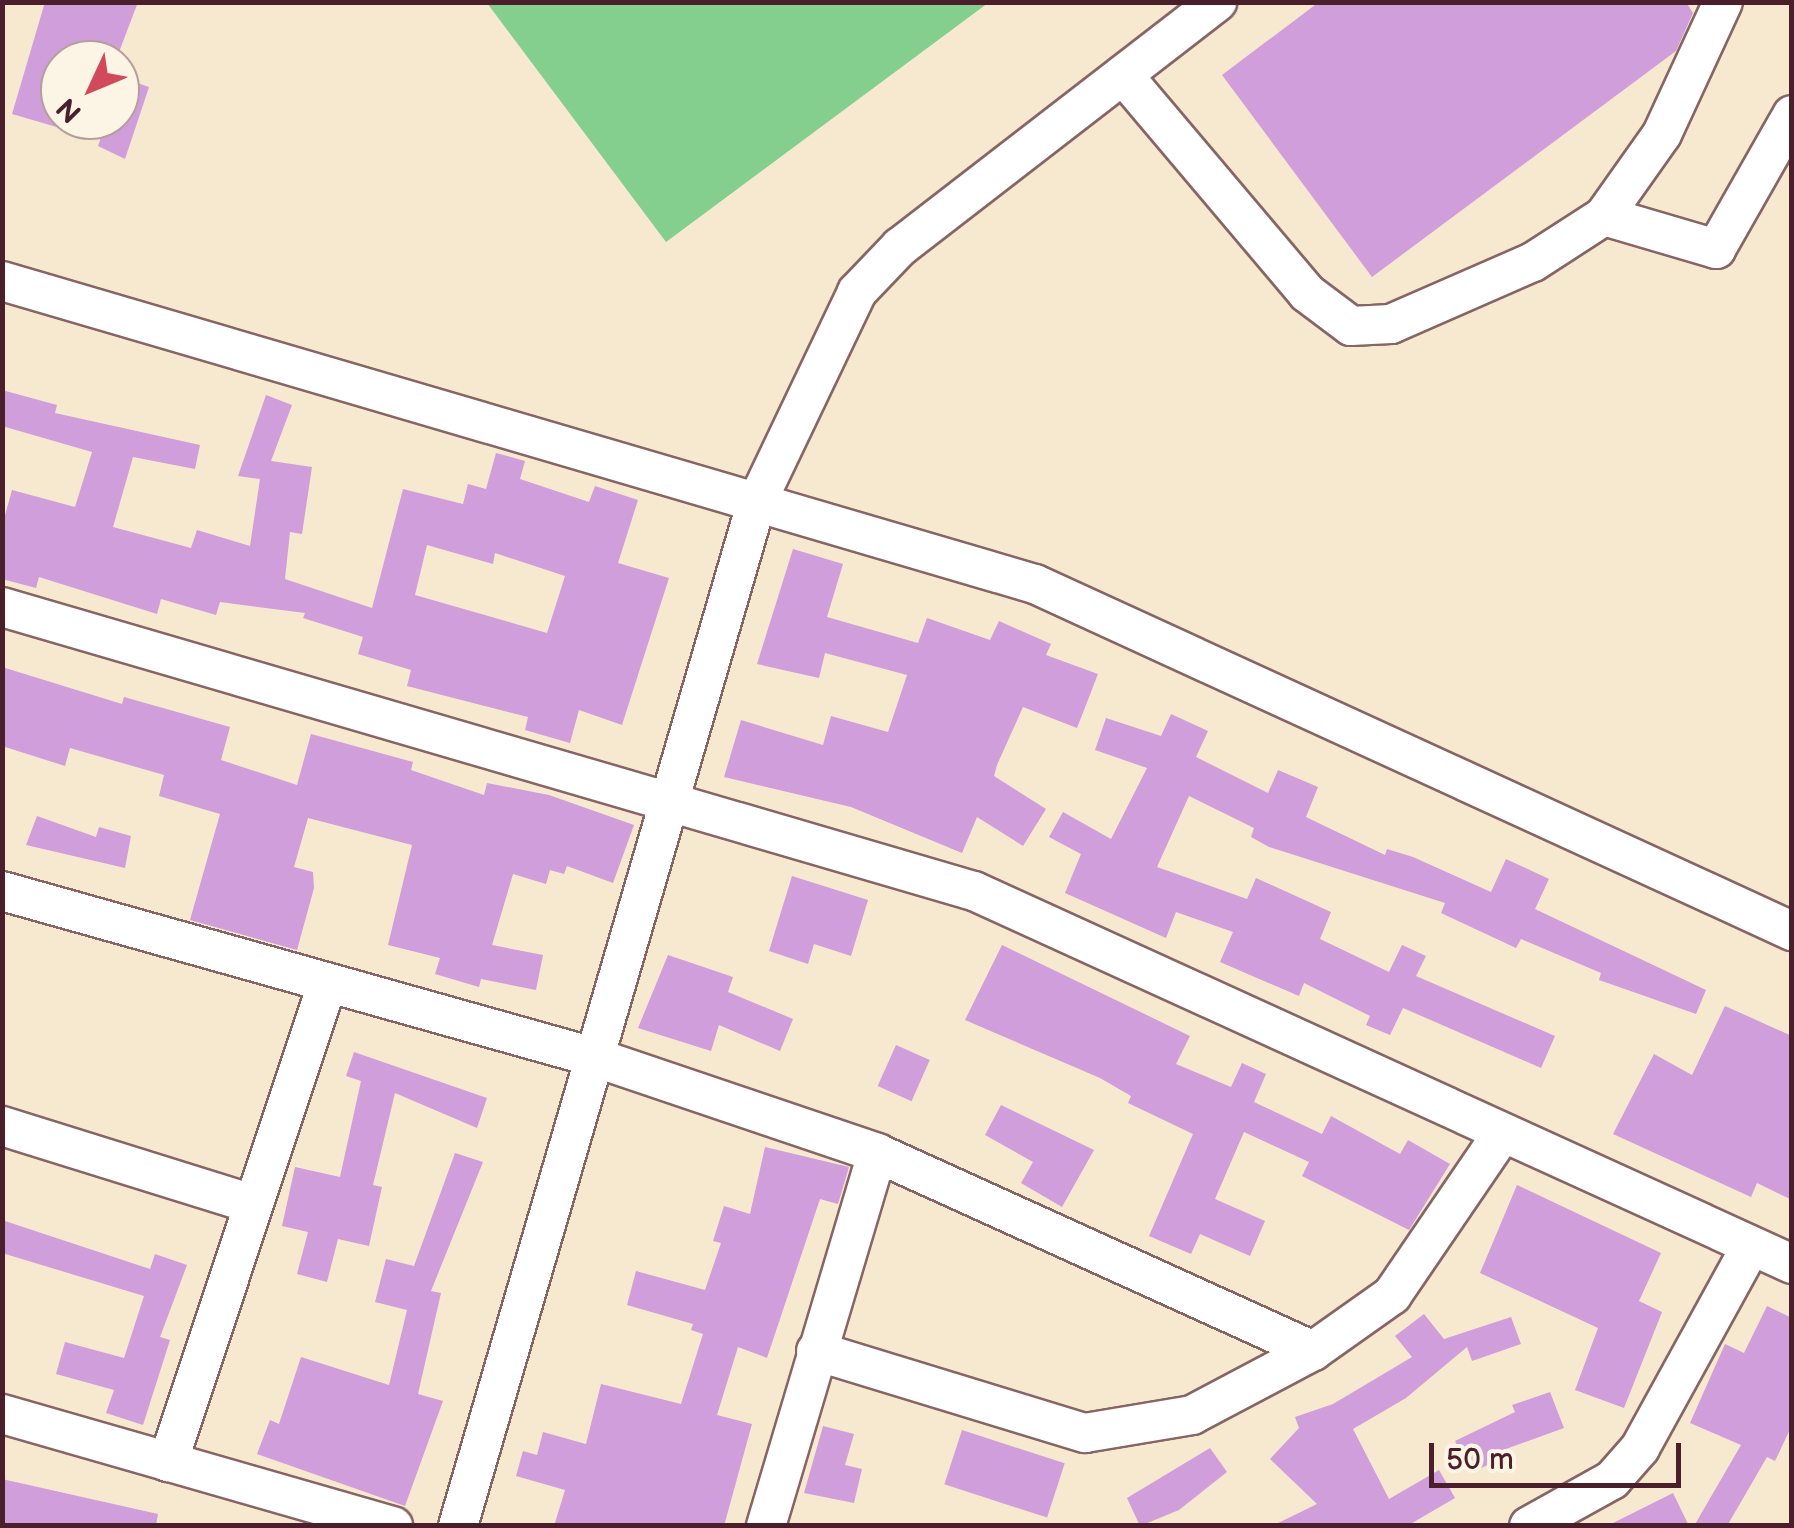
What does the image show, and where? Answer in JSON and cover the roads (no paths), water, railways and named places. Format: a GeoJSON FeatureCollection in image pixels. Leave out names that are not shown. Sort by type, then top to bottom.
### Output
{"type":"FeatureCollection","features":[{"type":"Feature","properties":{"kind":"street"},"geometry":{"type":"LineString","coordinates":[[458,1526],[597,1058],[664,801],[756,504],[869,277],[1217,2]]}},
{"type":"Feature","properties":{"kind":"street"},"geometry":{"type":"LineString","coordinates":[[1123,75],[1306,293],[1350,326],[1391,324],[1534,262],[1604,216],[1662,134],[1723,2]]}},
{"type":"Feature","properties":{"kind":"street"},"geometry":{"type":"LineString","coordinates":[[1604,216],[1716,249],[1792,115]]}},
{"type":"Feature","properties":{"kind":"street"},"geometry":{"type":"LineString","coordinates":[[2,281],[1061,595],[1792,931]]}},
{"type":"Feature","properties":{"kind":"street"},"geometry":{"type":"LineString","coordinates":[[2,607],[974,891],[1501,1136],[1792,1264]]}},
{"type":"Feature","properties":{"kind":"street"},"geometry":{"type":"LineString","coordinates":[[2,891],[597,1058],[877,1153],[1312,1351]]}},
{"type":"Feature","properties":{"kind":"street"},"geometry":{"type":"LineString","coordinates":[[168,1462],[327,985]]}},
{"type":"Feature","properties":{"kind":"street"},"geometry":{"type":"LineString","coordinates":[[2,1126],[252,1204]]}},
{"type":"Feature","properties":{"kind":"street"},"geometry":{"type":"LineString","coordinates":[[816,1352],[1093,1434],[1192,1415],[1312,1351],[1409,1278],[1501,1136]]}},
{"type":"Feature","properties":{"kind":"street"},"geometry":{"type":"LineString","coordinates":[[766,1526],[877,1153]]}},
{"type":"Feature","properties":{"kind":"street"},"geometry":{"type":"LineString","coordinates":[[1529,1526],[1612,1480],[1640,1448],[1750,1246]]}},
{"type":"Feature","properties":{"kind":"street"},"geometry":{"type":"LineString","coordinates":[[2,1414],[393,1526]]}}]}
